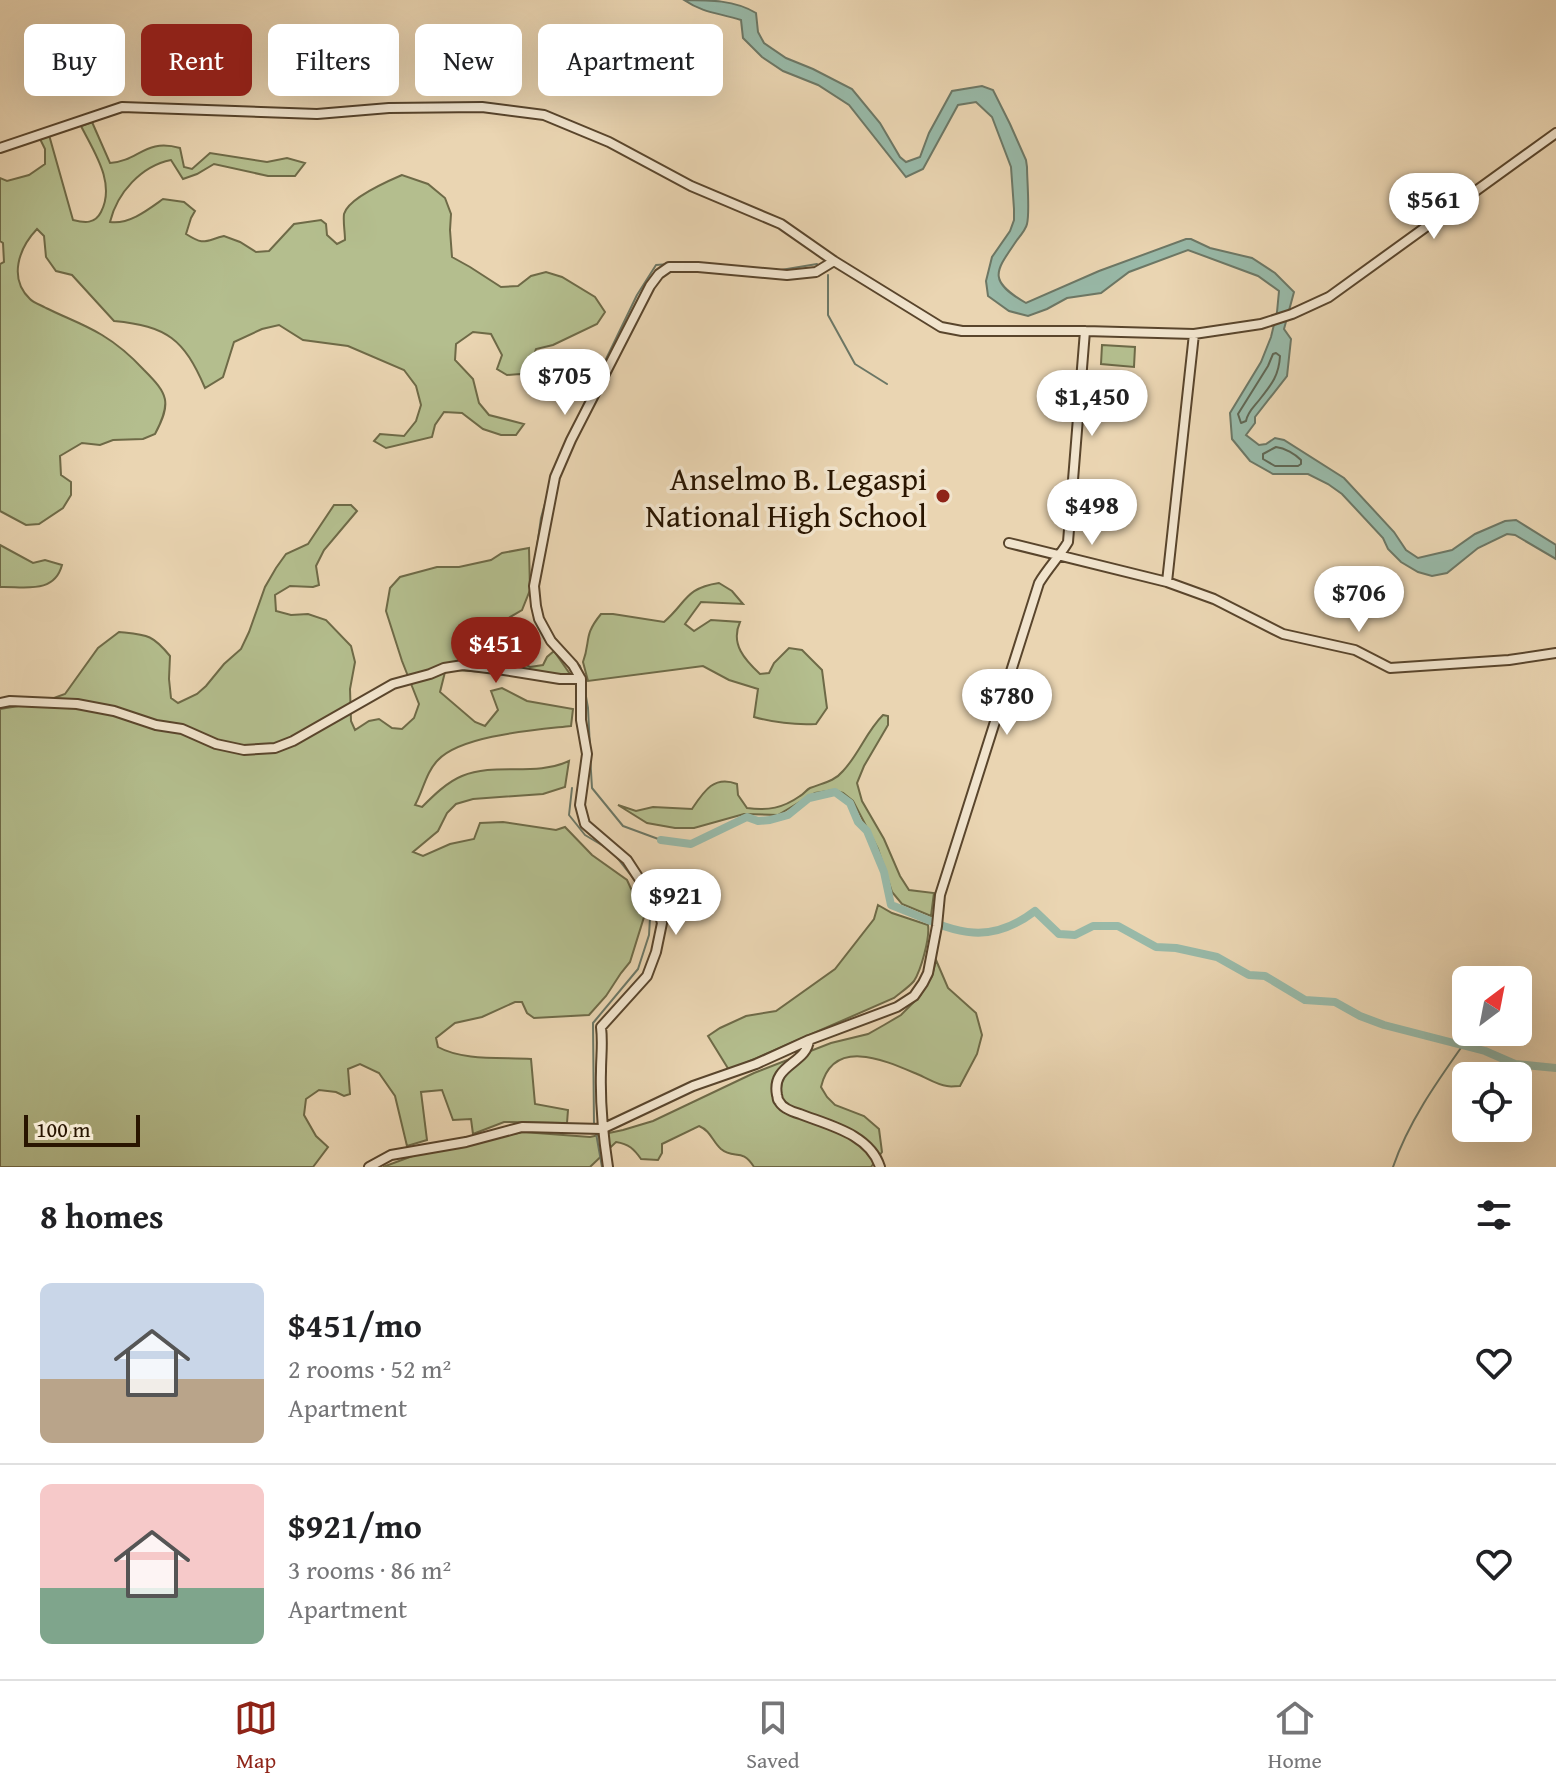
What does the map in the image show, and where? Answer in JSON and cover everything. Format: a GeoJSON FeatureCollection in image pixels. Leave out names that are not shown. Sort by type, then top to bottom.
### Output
{"type":"FeatureCollection","features":[{"type":"Feature","properties":{"kind":"street"},"geometry":{"type":"LineString","coordinates":[[0,148],[122,107],[317,114],[389,108],[482,107],[544,115],[609,142],[691,186],[781,224],[834,261],[941,327],[962,331],[1194,334],[1261,324],[1329,297],[1556,133]]}},
{"type":"Feature","properties":{"kind":"street"},"geometry":{"type":"LineString","coordinates":[[608,1167],[602,1129],[601,1027],[647,976],[662,923],[654,896],[627,860],[585,824],[580,805],[587,754],[581,720],[581,679],[551,641],[539,619],[534,586],[555,477],[571,440],[659,274],[669,267],[698,267],[787,275],[816,272],[834,261]]}},
{"type":"Feature","properties":{"kind":"street"},"geometry":{"type":"LineString","coordinates":[[369,1167],[391,1155],[466,1142],[522,1127],[602,1129],[693,1086],[897,1007],[914,996],[928,973],[940,895],[1039,583],[1068,542],[1085,331]]}},
{"type":"Feature","properties":{"kind":"street"},"geometry":{"type":"LineString","coordinates":[[1167,582],[1194,334]]}},
{"type":"Feature","properties":{"kind":"street"},"geometry":{"type":"LineString","coordinates":[[1009,543],[1167,582],[1214,599],[1283,634],[1355,650],[1390,668],[1509,660],[1556,653]]}},
{"type":"Feature","properties":{"kind":"street"},"geometry":{"type":"LineString","coordinates":[[0,703],[77,704],[114,711],[244,750],[275,748],[293,741],[393,684],[444,668],[463,665],[560,679],[581,679]]}},
{"type":"Feature","properties":{"kind":"street"},"geometry":{"type":"LineString","coordinates":[[809,1040],[807,1050],[781,1072],[776,1087],[779,1101],[789,1110],[851,1134],[866,1145],[878,1159],[880,1167]]}},
{"type":"Feature","properties":{"kind":"green space"},"geometry":{"type":"Polygon","coordinates":[[[92,122],[110,163],[150,148],[168,146],[180,148],[184,167],[192,169],[210,153],[267,162],[287,158],[305,163],[295,176],[268,176],[214,164],[183,179],[171,160],[160,163],[140,175],[124,191],[110,222],[131,219],[163,199],[184,202],[195,211],[186,234],[197,240],[208,241],[224,236],[256,252],[269,251],[294,224],[321,220],[326,224],[327,235],[337,244],[345,240],[344,214],[347,208],[369,191],[402,175],[428,184],[445,198],[451,214],[452,257],[501,287],[518,286],[531,276],[546,272],[562,277],[595,297],[605,312],[597,324],[553,345],[536,349],[533,358],[544,379],[536,386],[520,374],[507,375],[497,369],[502,355],[491,334],[473,332],[456,344],[455,360],[473,379],[479,403],[489,415],[524,424],[516,435],[501,435],[483,429],[462,413],[444,412],[435,425],[432,437],[386,448],[374,441],[380,434],[404,436],[416,421],[421,405],[416,386],[404,370],[348,346],[303,340],[279,325],[234,342],[223,377],[205,388],[189,358],[172,338],[148,327],[114,321],[72,275],[56,271],[46,257],[44,236],[37,229],[25,245],[18,263],[23,291],[33,302],[95,331],[119,347],[163,392],[165,406],[155,434],[143,439],[113,440],[100,445],[82,443],[60,456],[61,475],[71,482],[71,495],[63,508],[39,524],[26,525],[0,511],[0,264],[4,262],[3,243],[0,241],[0,178],[7,181],[29,175],[45,164],[45,149],[39,137],[49,135],[73,220],[93,221],[101,212],[106,190],[102,168],[81,126],[92,122]]]}},
{"type":"Feature","properties":{"kind":"green space"},"geometry":{"type":"Polygon","coordinates":[[[1102,345],[1135,347],[1134,367],[1101,364],[1102,345]]]}},
{"type":"Feature","properties":{"kind":"green space"},"geometry":{"type":"Polygon","coordinates":[[[334,505],[351,505],[357,511],[324,550],[316,566],[319,585],[290,586],[275,595],[276,611],[291,615],[308,614],[326,620],[351,646],[355,662],[350,689],[351,721],[355,730],[379,719],[392,728],[402,729],[414,718],[419,704],[386,611],[390,588],[400,577],[437,567],[459,567],[491,560],[502,553],[529,548],[530,590],[522,610],[505,620],[491,635],[492,648],[530,667],[543,665],[554,651],[572,677],[455,670],[445,672],[440,692],[475,722],[485,726],[498,710],[491,691],[502,688],[527,701],[573,709],[571,726],[481,739],[449,752],[430,770],[415,805],[422,807],[451,782],[475,772],[543,768],[569,761],[565,787],[543,794],[473,799],[456,804],[447,813],[438,831],[413,852],[423,856],[450,844],[474,839],[480,823],[503,822],[556,830],[565,827],[592,855],[627,880],[644,917],[630,962],[589,1015],[534,1018],[527,1013],[522,1002],[515,1002],[482,1017],[455,1023],[436,1038],[438,1047],[459,1054],[531,1059],[535,1104],[568,1110],[567,1123],[504,1122],[473,1134],[471,1119],[453,1120],[442,1090],[421,1092],[427,1140],[407,1146],[395,1096],[379,1073],[360,1064],[348,1069],[350,1094],[344,1096],[319,1090],[306,1099],[304,1115],[316,1136],[328,1147],[313,1167],[0,1167],[0,709],[43,702],[65,694],[98,648],[119,632],[148,637],[170,656],[171,698],[178,703],[197,694],[241,649],[265,587],[286,554],[308,544],[334,505]]]}},
{"type":"Feature","properties":{"kind":"green space"},"geometry":{"type":"Polygon","coordinates":[[[0,545],[33,563],[45,560],[62,565],[58,575],[37,587],[0,587],[0,545]]]}},
{"type":"Feature","properties":{"kind":"green space"},"geometry":{"type":"Polygon","coordinates":[[[719,583],[732,591],[743,604],[701,602],[685,624],[694,631],[711,620],[740,622],[738,644],[744,657],[760,674],[769,673],[789,648],[802,650],[822,670],[827,708],[816,724],[785,723],[754,717],[758,689],[729,680],[703,666],[588,681],[583,662],[590,633],[601,614],[664,622],[693,592],[719,583]]]}},
{"type":"Feature","properties":{"kind":"green space"},"geometry":{"type":"Polygon","coordinates":[[[883,715],[888,716],[888,725],[857,783],[862,801],[909,890],[934,893],[931,916],[902,904],[892,892],[878,849],[853,801],[843,793],[834,790],[815,793],[778,815],[744,814],[694,828],[647,823],[618,805],[636,811],[653,807],[692,809],[710,786],[729,782],[737,784],[738,795],[747,808],[781,806],[839,775],[883,715]]]}},
{"type":"Feature","properties":{"kind":"green space"},"geometry":{"type":"Polygon","coordinates":[[[878,905],[928,925],[924,954],[914,981],[894,998],[729,1070],[708,1036],[746,1016],[776,1011],[835,969],[874,919],[878,905]]]}},
{"type":"Feature","properties":{"kind":"green space"},"geometry":{"type":"Polygon","coordinates":[[[936,960],[948,988],[976,1013],[982,1035],[977,1054],[960,1086],[940,1084],[890,1063],[861,1056],[836,1062],[827,1072],[821,1087],[835,1105],[864,1116],[879,1129],[882,1152],[871,1167],[754,1167],[746,1157],[721,1149],[699,1126],[662,1144],[658,1160],[641,1159],[631,1148],[616,1142],[590,1167],[383,1167],[426,1151],[523,1132],[590,1137],[653,1121],[754,1073],[831,1043],[868,1034],[884,1025],[901,1015],[920,996],[932,976],[936,960]]]}},
{"type":"Feature","properties":{"kind":"water"},"geometry":{"type":"Polygon","coordinates":[[[684,0],[731,3],[756,13],[758,32],[764,43],[786,58],[852,89],[906,162],[920,157],[952,91],[982,86],[993,90],[1027,167],[1027,224],[1000,267],[999,274],[1000,281],[1013,295],[1026,303],[1099,271],[1186,239],[1252,258],[1275,273],[1294,292],[1284,329],[1291,339],[1287,376],[1255,417],[1255,423],[1246,435],[1259,445],[1275,438],[1284,440],[1344,478],[1394,532],[1406,550],[1418,558],[1452,550],[1475,534],[1505,521],[1516,520],[1556,545],[1556,559],[1515,535],[1507,534],[1478,548],[1447,573],[1432,576],[1418,572],[1401,562],[1342,494],[1328,484],[1308,474],[1273,474],[1250,461],[1232,439],[1230,413],[1261,362],[1277,312],[1279,291],[1258,276],[1188,250],[1129,272],[1101,293],[1067,298],[1028,316],[1009,311],[988,296],[986,281],[992,257],[1014,220],[1011,167],[992,117],[976,102],[958,105],[923,169],[906,177],[849,105],[818,85],[783,71],[762,57],[743,38],[741,20],[705,10],[684,0]]]}},
{"type":"Feature","properties":{"kind":"waterway"},"geometry":{"type":"LineString","coordinates":[[578,417],[637,295],[656,265],[683,263]]}},
{"type":"Feature","properties":{"kind":"waterway"},"geometry":{"type":"LineString","coordinates":[[781,270],[817,264]]}},
{"type":"Feature","properties":{"kind":"waterway"},"geometry":{"type":"LineString","coordinates":[[828,275],[828,315],[855,364],[887,384]]}},
{"type":"Feature","properties":{"kind":"waterway"},"geometry":{"type":"LineString","coordinates":[[535,561],[549,489]]}},
{"type":"Feature","properties":{"kind":"waterway"},"geometry":{"type":"LineString","coordinates":[[552,635],[568,654]]}},
{"type":"Feature","properties":{"kind":"waterway"},"geometry":{"type":"LineString","coordinates":[[573,659],[582,673]]}},
{"type":"Feature","properties":{"kind":"waterway"},"geometry":{"type":"LineString","coordinates":[[585,691],[590,748]]}},
{"type":"Feature","properties":{"kind":"waterway"},"geometry":{"type":"LineString","coordinates":[[590,755],[592,788],[623,826],[661,840]]}},
{"type":"Feature","properties":{"kind":"waterway"},"geometry":{"type":"LineString","coordinates":[[572,788],[569,815],[585,835],[610,850]]}},
{"type":"Feature","properties":{"kind":"waterway"},"geometry":{"type":"LineString","coordinates":[[661,840],[691,844],[747,817],[758,821],[788,815],[809,798],[835,792],[850,803],[858,822],[867,831],[884,872],[891,905],[929,921],[980,933],[1016,923],[1035,911],[1059,934],[1075,935],[1093,926],[1118,926],[1156,947],[1217,957],[1249,975],[1265,976],[1305,1000],[1335,1002],[1384,1025],[1485,1051],[1515,1064],[1556,1068]]}},
{"type":"Feature","properties":{"kind":"waterway"},"geometry":{"type":"LineString","coordinates":[[594,1125],[593,1023],[638,969],[649,935],[651,901],[615,855]]}},
{"type":"Feature","properties":{"kind":"waterway"},"geometry":{"type":"LineString","coordinates":[[1393,1167],[1415,1119],[1462,1046]]}},
{"type":"Feature","properties":{"kind":"waterway"},"geometry":{"type":"LineString","coordinates":[[596,1133],[602,1167]]}},
{"type":"Feature","properties":{"kind":"place","name":"Anselmo B. Legaspi National High School"},"geometry":{"type":"Point","coordinates":[943,496]}}]}
